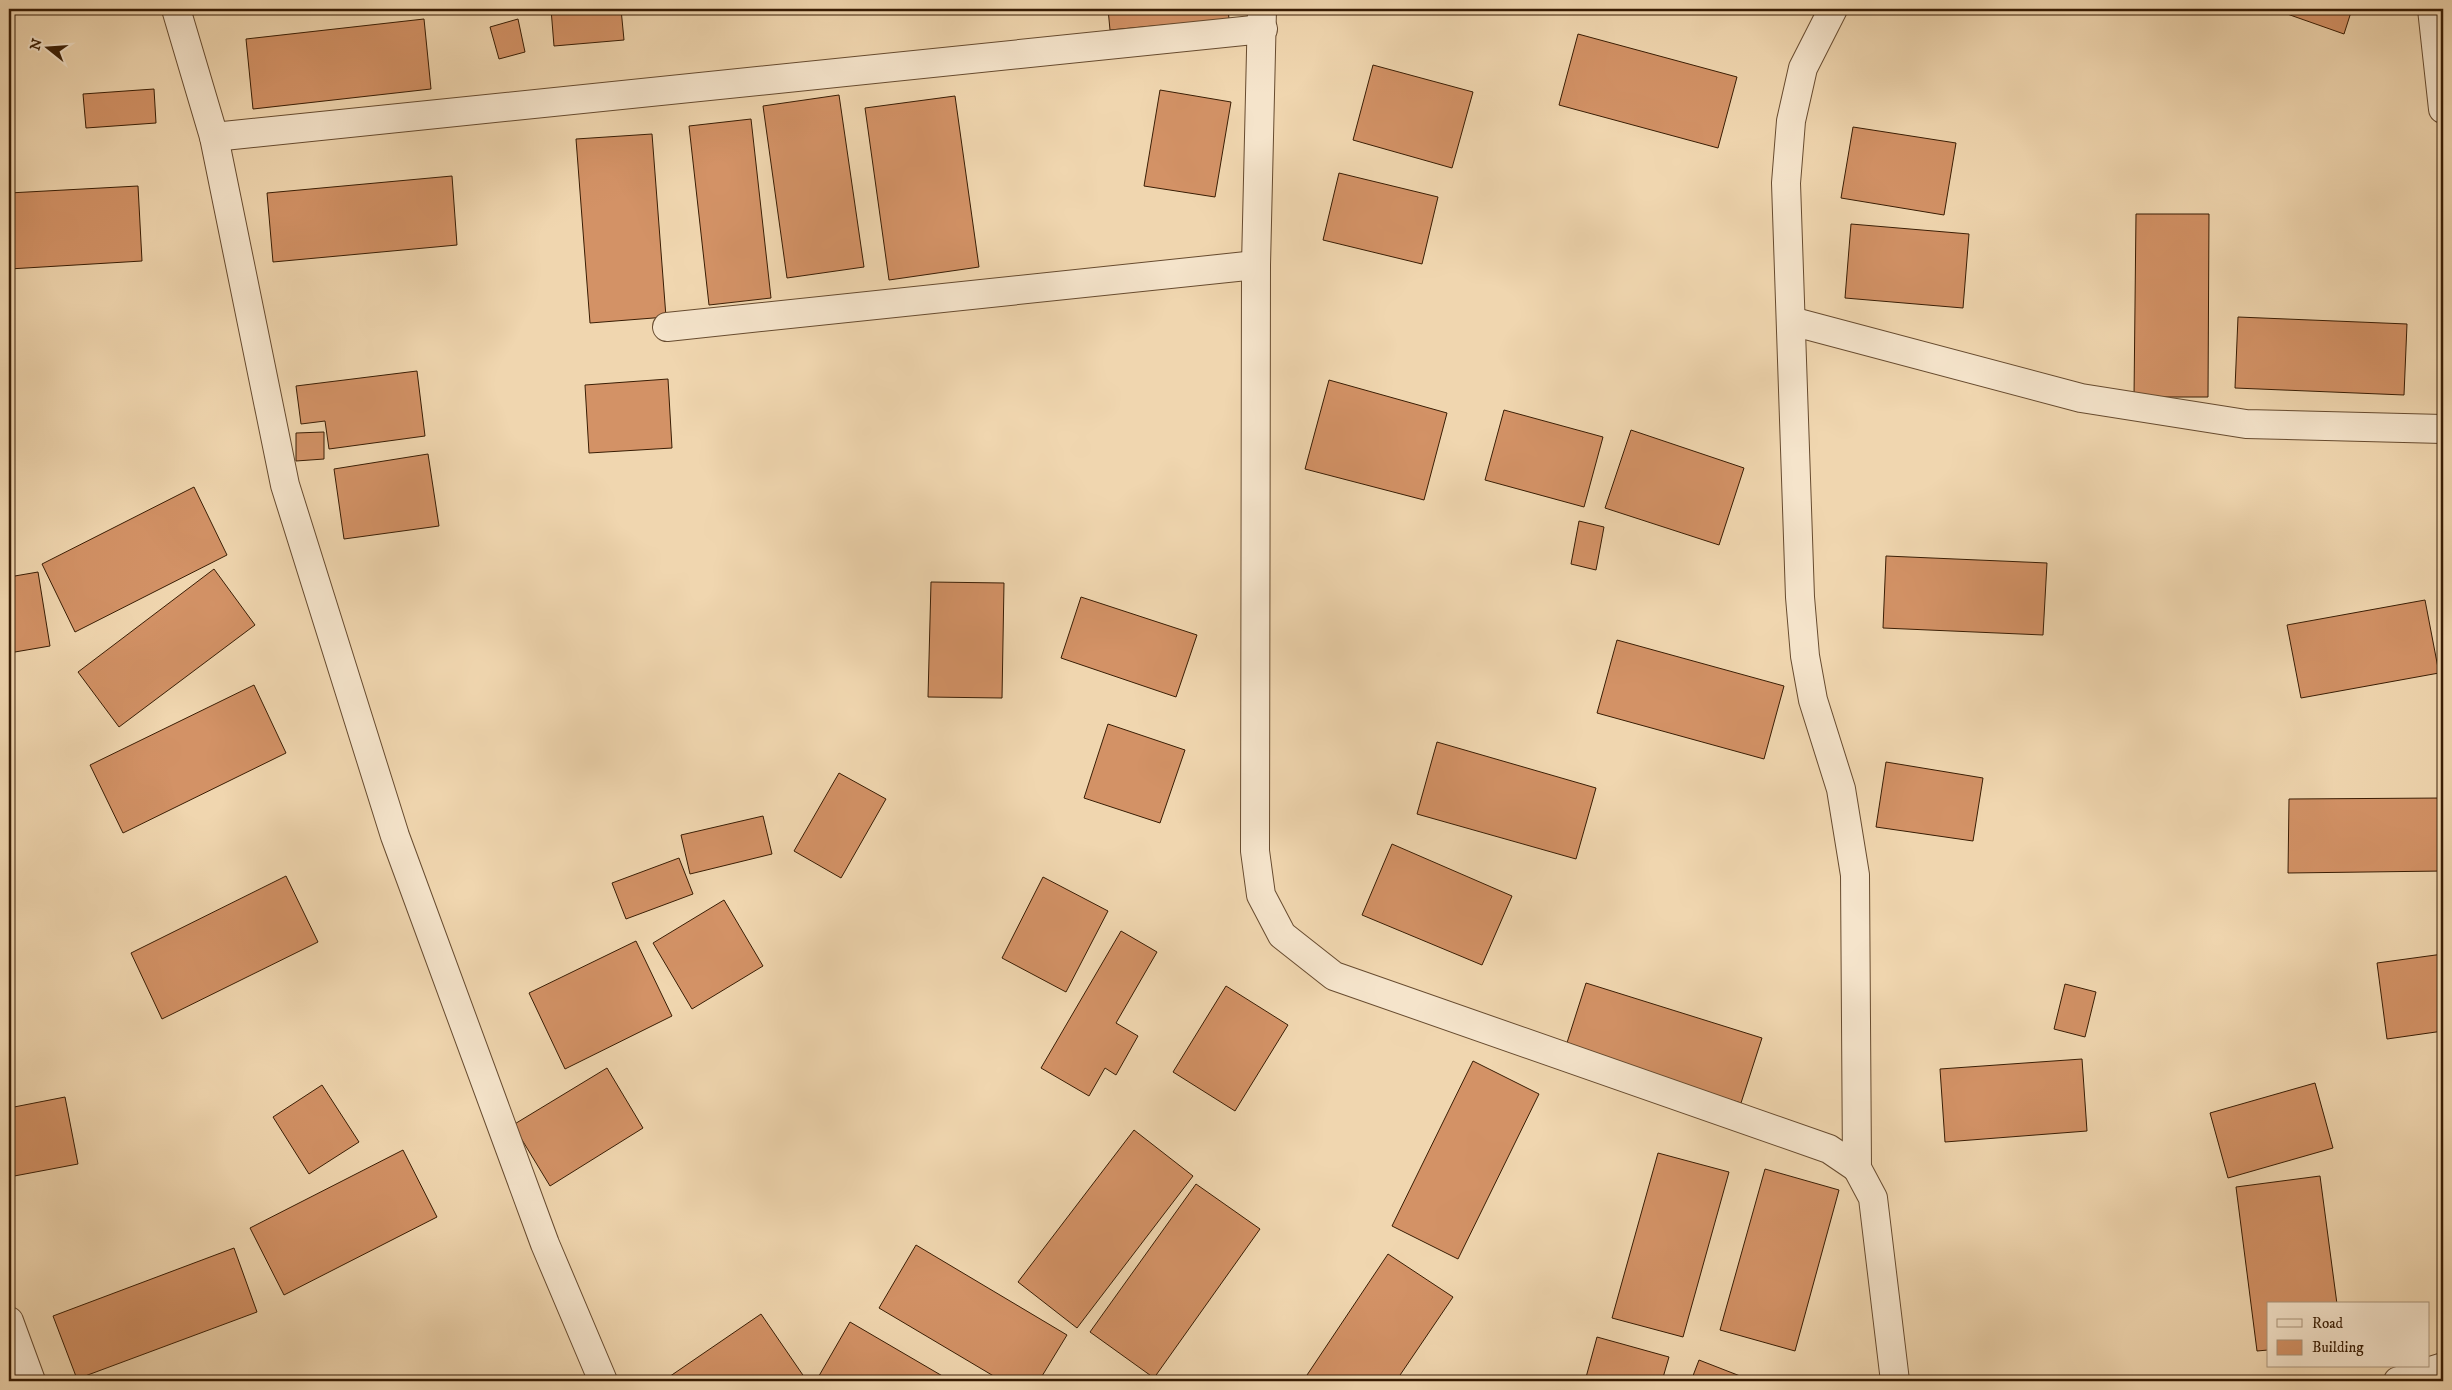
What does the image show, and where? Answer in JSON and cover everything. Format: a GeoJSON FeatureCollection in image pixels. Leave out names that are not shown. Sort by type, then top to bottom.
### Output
{"type":"FeatureCollection","features":[{"type":"Feature","properties":{"kind":"street"},"geometry":{"type":"LineString","coordinates":[[176,9],[214,136],[284,484],[302,542],[395,836],[545,1244],[603,1381]]}},
{"type":"Feature","properties":{"kind":"street"},"geometry":{"type":"LineString","coordinates":[[1833,9],[1803,68],[1791,121],[1786,183],[1800,597],[1805,656],[1813,700],[1841,788],[1855,875],[1857,1168],[1873,1198],[1895,1381]]}},
{"type":"Feature","properties":{"kind":"street"},"geometry":{"type":"LineString","coordinates":[[2432,9],[2443,109]]}},
{"type":"Feature","properties":{"kind":"street"},"geometry":{"type":"LineString","coordinates":[[214,136],[1262,19],[1256,265],[1254,851],[1261,895],[1282,935],[1334,976],[1829,1149],[1857,1168]]}},
{"type":"Feature","properties":{"kind":"street"},"geometry":{"type":"LineString","coordinates":[[667,327],[1256,265]]}},
{"type":"Feature","properties":{"kind":"street"},"geometry":{"type":"LineString","coordinates":[[1791,321],[2090,399],[2246,424],[2443,429]]}},
{"type":"Feature","properties":{"kind":"street"},"geometry":{"type":"LineString","coordinates":[[9,1321],[31,1381]]}},
{"type":"Feature","properties":{"kind":"street"},"geometry":{"type":"LineString","coordinates":[[2398,1381],[2443,1367]]}},
{"type":"Feature","properties":{"kind":"building"},"geometry":{"type":"Polygon","coordinates":[[[551,9],[621,9],[624,40],[554,46],[551,9]]]}},
{"type":"Feature","properties":{"kind":"building"},"geometry":{"type":"Polygon","coordinates":[[[1108,9],[1228,9],[1229,19],[1110,30],[1108,9]]]}},
{"type":"Feature","properties":{"kind":"building"},"geometry":{"type":"Polygon","coordinates":[[[2273,9],[2352,9],[2344,34],[2273,9]]]}},
{"type":"Feature","properties":{"kind":"building"},"geometry":{"type":"Polygon","coordinates":[[[424,19],[431,89],[253,109],[246,39],[424,19]]]}},
{"type":"Feature","properties":{"kind":"building"},"geometry":{"type":"Polygon","coordinates":[[[518,19],[525,52],[499,59],[490,27],[518,19]]]}},
{"type":"Feature","properties":{"kind":"building"},"geometry":{"type":"Polygon","coordinates":[[[1578,34],[1737,77],[1718,148],[1559,105],[1578,34]]]}},
{"type":"Feature","properties":{"kind":"building"},"geometry":{"type":"Polygon","coordinates":[[[1373,65],[1473,92],[1452,168],[1353,140],[1373,65]]]}},
{"type":"Feature","properties":{"kind":"building"},"geometry":{"type":"Polygon","coordinates":[[[154,89],[156,123],[86,128],[83,94],[154,89]]]}},
{"type":"Feature","properties":{"kind":"building"},"geometry":{"type":"Polygon","coordinates":[[[1160,90],[1231,102],[1215,197],[1144,186],[1160,90]]]}},
{"type":"Feature","properties":{"kind":"building"},"geometry":{"type":"Polygon","coordinates":[[[839,95],[864,267],[787,278],[763,106],[839,95]]]}},
{"type":"Feature","properties":{"kind":"building"},"geometry":{"type":"Polygon","coordinates":[[[955,96],[979,267],[889,280],[865,108],[955,96]]]}},
{"type":"Feature","properties":{"kind":"building"},"geometry":{"type":"Polygon","coordinates":[[[751,119],[771,298],[709,305],[689,126],[751,119]]]}},
{"type":"Feature","properties":{"kind":"building"},"geometry":{"type":"Polygon","coordinates":[[[1853,127],[1956,143],[1944,215],[1841,198],[1853,127]]]}},
{"type":"Feature","properties":{"kind":"building"},"geometry":{"type":"Polygon","coordinates":[[[652,134],[666,317],[590,323],[576,139],[652,134]]]}},
{"type":"Feature","properties":{"kind":"building"},"geometry":{"type":"Polygon","coordinates":[[[1339,173],[1438,197],[1422,264],[1323,240],[1339,173]]]}},
{"type":"Feature","properties":{"kind":"building"},"geometry":{"type":"Polygon","coordinates":[[[452,176],[457,245],[273,262],[267,193],[452,176]]]}},
{"type":"Feature","properties":{"kind":"building"},"geometry":{"type":"Polygon","coordinates":[[[138,186],[142,261],[9,269],[9,193],[138,186]]]}},
{"type":"Feature","properties":{"kind":"building"},"geometry":{"type":"Polygon","coordinates":[[[2136,214],[2209,214],[2208,397],[2134,397],[2136,214]]]}},
{"type":"Feature","properties":{"kind":"building"},"geometry":{"type":"Polygon","coordinates":[[[1851,224],[1969,234],[1963,308],[1845,298],[1851,224]]]}},
{"type":"Feature","properties":{"kind":"building"},"geometry":{"type":"Polygon","coordinates":[[[2238,317],[2407,324],[2404,395],[2235,388],[2238,317]]]}},
{"type":"Feature","properties":{"kind":"building"},"geometry":{"type":"Polygon","coordinates":[[[417,371],[425,436],[329,449],[325,421],[301,424],[296,386],[417,371]]]}},
{"type":"Feature","properties":{"kind":"building"},"geometry":{"type":"Polygon","coordinates":[[[668,379],[672,448],[589,453],[585,385],[668,379]]]}},
{"type":"Feature","properties":{"kind":"building"},"geometry":{"type":"Polygon","coordinates":[[[1329,380],[1447,413],[1424,500],[1305,469],[1329,380]]]}},
{"type":"Feature","properties":{"kind":"building"},"geometry":{"type":"Polygon","coordinates":[[[1504,410],[1603,437],[1584,507],[1485,480],[1504,410]]]}},
{"type":"Feature","properties":{"kind":"building"},"geometry":{"type":"Polygon","coordinates":[[[1631,430],[1744,468],[1719,545],[1605,508],[1631,430]]]}},
{"type":"Feature","properties":{"kind":"building"},"geometry":{"type":"Polygon","coordinates":[[[324,432],[324,459],[296,461],[296,433],[324,432]]]}},
{"type":"Feature","properties":{"kind":"building"},"geometry":{"type":"Polygon","coordinates":[[[428,454],[439,526],[344,539],[334,469],[428,454]]]}},
{"type":"Feature","properties":{"kind":"building"},"geometry":{"type":"Polygon","coordinates":[[[194,487],[227,555],[75,632],[42,564],[194,487]]]}},
{"type":"Feature","properties":{"kind":"building"},"geometry":{"type":"Polygon","coordinates":[[[1579,521],[1604,527],[1596,570],[1571,564],[1579,521]]]}},
{"type":"Feature","properties":{"kind":"building"},"geometry":{"type":"Polygon","coordinates":[[[1886,556],[2047,563],[2043,635],[1883,628],[1886,556]]]}},
{"type":"Feature","properties":{"kind":"building"},"geometry":{"type":"Polygon","coordinates":[[[214,569],[255,625],[119,727],[78,672],[214,569]]]}},
{"type":"Feature","properties":{"kind":"building"},"geometry":{"type":"Polygon","coordinates":[[[38,572],[50,646],[9,653],[9,577],[38,572]]]}},
{"type":"Feature","properties":{"kind":"building"},"geometry":{"type":"Polygon","coordinates":[[[931,582],[1004,583],[1002,698],[928,697],[931,582]]]}},
{"type":"Feature","properties":{"kind":"building"},"geometry":{"type":"Polygon","coordinates":[[[1081,597],[1197,635],[1176,697],[1061,658],[1081,597]]]}},
{"type":"Feature","properties":{"kind":"building"},"geometry":{"type":"Polygon","coordinates":[[[2425,600],[2439,673],[2301,698],[2287,625],[2425,600]]]}},
{"type":"Feature","properties":{"kind":"building"},"geometry":{"type":"Polygon","coordinates":[[[1617,640],[1784,686],[1764,759],[1597,713],[1617,640]]]}},
{"type":"Feature","properties":{"kind":"building"},"geometry":{"type":"Polygon","coordinates":[[[254,685],[286,753],[123,833],[90,765],[254,685]]]}},
{"type":"Feature","properties":{"kind":"building"},"geometry":{"type":"Polygon","coordinates":[[[1108,724],[1185,750],[1160,823],[1084,798],[1108,724]]]}},
{"type":"Feature","properties":{"kind":"building"},"geometry":{"type":"Polygon","coordinates":[[[1437,742],[1596,788],[1576,859],[1417,814],[1437,742]]]}},
{"type":"Feature","properties":{"kind":"building"},"geometry":{"type":"Polygon","coordinates":[[[1886,762],[1983,778],[1973,841],[1876,827],[1886,762]]]}},
{"type":"Feature","properties":{"kind":"building"},"geometry":{"type":"Polygon","coordinates":[[[839,773],[886,799],[841,878],[794,851],[839,773]]]}},
{"type":"Feature","properties":{"kind":"building"},"geometry":{"type":"Polygon","coordinates":[[[2443,798],[2443,871],[2288,873],[2289,799],[2443,798]]]}},
{"type":"Feature","properties":{"kind":"building"},"geometry":{"type":"Polygon","coordinates":[[[763,816],[772,854],[690,874],[681,835],[763,816]]]}},
{"type":"Feature","properties":{"kind":"building"},"geometry":{"type":"Polygon","coordinates":[[[1392,844],[1512,896],[1482,965],[1362,915],[1392,844]]]}},
{"type":"Feature","properties":{"kind":"building"},"geometry":{"type":"Polygon","coordinates":[[[679,858],[693,894],[626,919],[612,883],[679,858]]]}},
{"type":"Feature","properties":{"kind":"building"},"geometry":{"type":"Polygon","coordinates":[[[286,876],[318,942],[162,1019],[131,953],[286,876]]]}},
{"type":"Feature","properties":{"kind":"building"},"geometry":{"type":"Polygon","coordinates":[[[1043,877],[1108,911],[1066,992],[1002,958],[1043,877]]]}},
{"type":"Feature","properties":{"kind":"building"},"geometry":{"type":"Polygon","coordinates":[[[724,900],[763,966],[692,1009],[653,943],[724,900]]]}},
{"type":"Feature","properties":{"kind":"building"},"geometry":{"type":"Polygon","coordinates":[[[1121,931],[1157,952],[1116,1023],[1138,1036],[1116,1075],[1105,1068],[1089,1096],[1041,1068],[1121,931]]]}},
{"type":"Feature","properties":{"kind":"building"},"geometry":{"type":"Polygon","coordinates":[[[636,941],[672,1016],[565,1069],[529,993],[636,941]]]}},
{"type":"Feature","properties":{"kind":"building"},"geometry":{"type":"Polygon","coordinates":[[[2443,954],[2443,1031],[2387,1039],[2377,963],[2443,954]]]}},
{"type":"Feature","properties":{"kind":"building"},"geometry":{"type":"Polygon","coordinates":[[[1586,983],[1762,1038],[1741,1103],[1565,1049],[1586,983]]]}},
{"type":"Feature","properties":{"kind":"building"},"geometry":{"type":"Polygon","coordinates":[[[2065,984],[2096,992],[2085,1037],[2054,1029],[2065,984]]]}},
{"type":"Feature","properties":{"kind":"building"},"geometry":{"type":"Polygon","coordinates":[[[1226,986],[1288,1025],[1235,1111],[1173,1072],[1226,986]]]}},
{"type":"Feature","properties":{"kind":"building"},"geometry":{"type":"Polygon","coordinates":[[[2082,1059],[2087,1131],[1945,1142],[1940,1069],[2082,1059]]]}},
{"type":"Feature","properties":{"kind":"building"},"geometry":{"type":"Polygon","coordinates":[[[1473,1061],[1539,1094],[1458,1259],[1392,1226],[1473,1061]]]}},
{"type":"Feature","properties":{"kind":"building"},"geometry":{"type":"Polygon","coordinates":[[[607,1068],[643,1128],[550,1186],[513,1125],[607,1068]]]}},
{"type":"Feature","properties":{"kind":"building"},"geometry":{"type":"Polygon","coordinates":[[[2315,1083],[2333,1148],[2228,1178],[2210,1113],[2315,1083]]]}},
{"type":"Feature","properties":{"kind":"building"},"geometry":{"type":"Polygon","coordinates":[[[322,1085],[359,1142],[309,1174],[273,1117],[322,1085]]]}},
{"type":"Feature","properties":{"kind":"building"},"geometry":{"type":"Polygon","coordinates":[[[65,1097],[78,1164],[9,1177],[9,1108],[65,1097]]]}},
{"type":"Feature","properties":{"kind":"building"},"geometry":{"type":"Polygon","coordinates":[[[1134,1130],[1193,1176],[1077,1328],[1018,1282],[1134,1130]]]}},
{"type":"Feature","properties":{"kind":"building"},"geometry":{"type":"Polygon","coordinates":[[[403,1150],[437,1217],[284,1295],[250,1228],[403,1150]]]}},
{"type":"Feature","properties":{"kind":"building"},"geometry":{"type":"Polygon","coordinates":[[[1658,1153],[1729,1172],[1683,1337],[1612,1318],[1658,1153]]]}},
{"type":"Feature","properties":{"kind":"building"},"geometry":{"type":"Polygon","coordinates":[[[1765,1169],[1839,1190],[1795,1351],[1720,1330],[1765,1169]]]}},
{"type":"Feature","properties":{"kind":"building"},"geometry":{"type":"Polygon","coordinates":[[[2320,1176],[2337,1302],[2267,1302],[2267,1350],[2257,1351],[2236,1187],[2320,1176]]]}},
{"type":"Feature","properties":{"kind":"building"},"geometry":{"type":"Polygon","coordinates":[[[1196,1184],[1260,1229],[1154,1378],[1090,1332],[1196,1184]]]}},
{"type":"Feature","properties":{"kind":"building"},"geometry":{"type":"Polygon","coordinates":[[[916,1245],[1067,1335],[1039,1381],[1002,1381],[879,1308],[916,1245]]]}},
{"type":"Feature","properties":{"kind":"building"},"geometry":{"type":"Polygon","coordinates":[[[234,1248],[257,1312],[77,1379],[53,1316],[234,1248]]]}},
{"type":"Feature","properties":{"kind":"building"},"geometry":{"type":"Polygon","coordinates":[[[1388,1254],[1453,1297],[1396,1381],[1303,1381],[1388,1254]]]}},
{"type":"Feature","properties":{"kind":"building"},"geometry":{"type":"Polygon","coordinates":[[[761,1314],[807,1381],[663,1381],[761,1314]]]}},
{"type":"Feature","properties":{"kind":"building"},"geometry":{"type":"Polygon","coordinates":[[[850,1322],[951,1381],[816,1381],[850,1322]]]}},
{"type":"Feature","properties":{"kind":"building"},"geometry":{"type":"Polygon","coordinates":[[[1597,1337],[1669,1357],[1662,1381],[1585,1381],[1597,1337]]]}},
{"type":"Feature","properties":{"kind":"building"},"geometry":{"type":"Polygon","coordinates":[[[1699,1360],[1753,1381],[1691,1381],[1699,1360]]]}}]}
